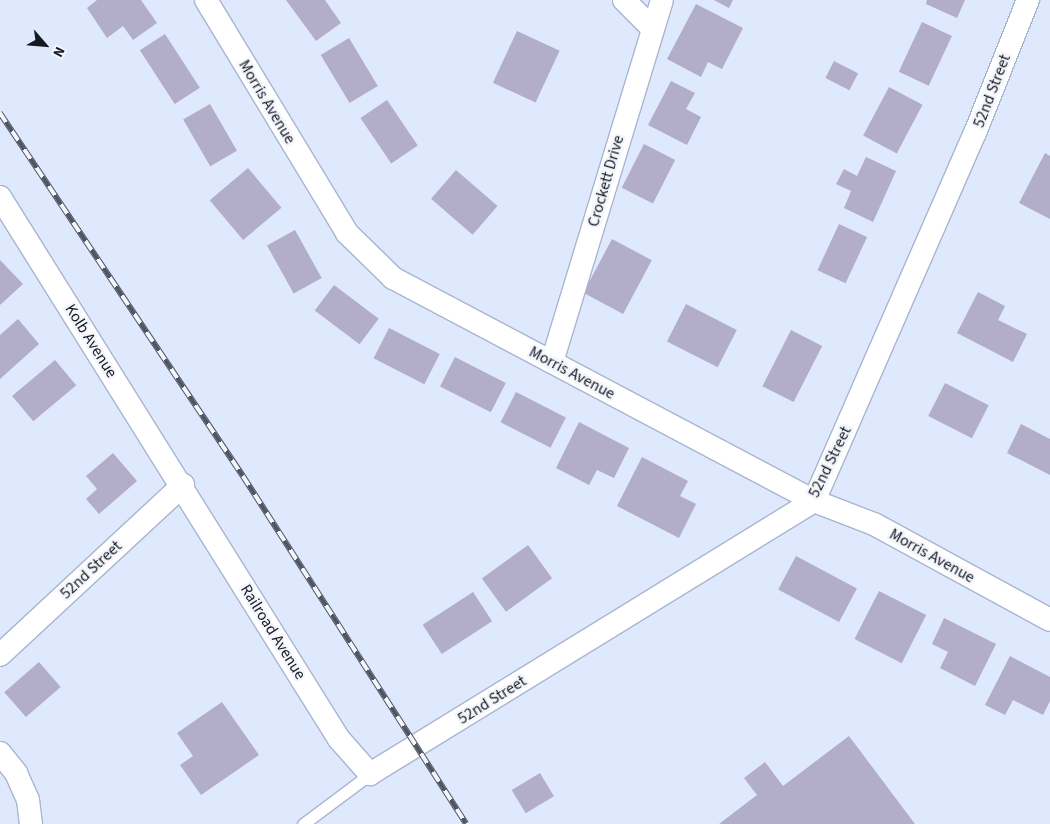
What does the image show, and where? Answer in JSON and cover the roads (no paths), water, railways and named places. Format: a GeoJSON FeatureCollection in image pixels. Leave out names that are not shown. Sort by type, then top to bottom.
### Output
{"type":"FeatureCollection","features":[{"type":"Feature","properties":{"kind":"street","name":"Morris Avenue"},"geometry":{"type":"LineString","coordinates":[[206,0],[347,233],[393,278],[814,502],[874,524],[1050,620]]}},
{"type":"Feature","properties":{"kind":"street"},"geometry":{"type":"LineString","coordinates":[[624,0],[651,27]]}},
{"type":"Feature","properties":{"kind":"street","name":"Crockett Drive"},"geometry":{"type":"LineString","coordinates":[[552,362],[651,27],[662,0]]}},
{"type":"Feature","properties":{"kind":"street","name":"52nd Street"},"geometry":{"type":"LineString","coordinates":[[370,774],[814,502],[975,133],[1028,0]]}},
{"type":"Feature","properties":{"kind":"street","name":"Kolb Avenue"},"geometry":{"type":"LineString","coordinates":[[0,197],[183,486]]}},
{"type":"Feature","properties":{"kind":"street","name":"52nd Street"},"geometry":{"type":"LineString","coordinates":[[0,654],[183,486]]}},
{"type":"Feature","properties":{"kind":"street","name":"Railroad Avenue"},"geometry":{"type":"LineString","coordinates":[[183,486],[339,739],[370,774]]}},
{"type":"Feature","properties":{"kind":"street"},"geometry":{"type":"LineString","coordinates":[[0,753],[16,772],[28,800],[30,824]]}},
{"type":"Feature","properties":{"kind":"lane"},"geometry":{"type":"LineString","coordinates":[[303,824],[370,774]]}},
{"type":"Feature","properties":{"kind":"railway"},"geometry":{"type":"LineString","coordinates":[[0,113],[243,476],[466,824]]}}]}
